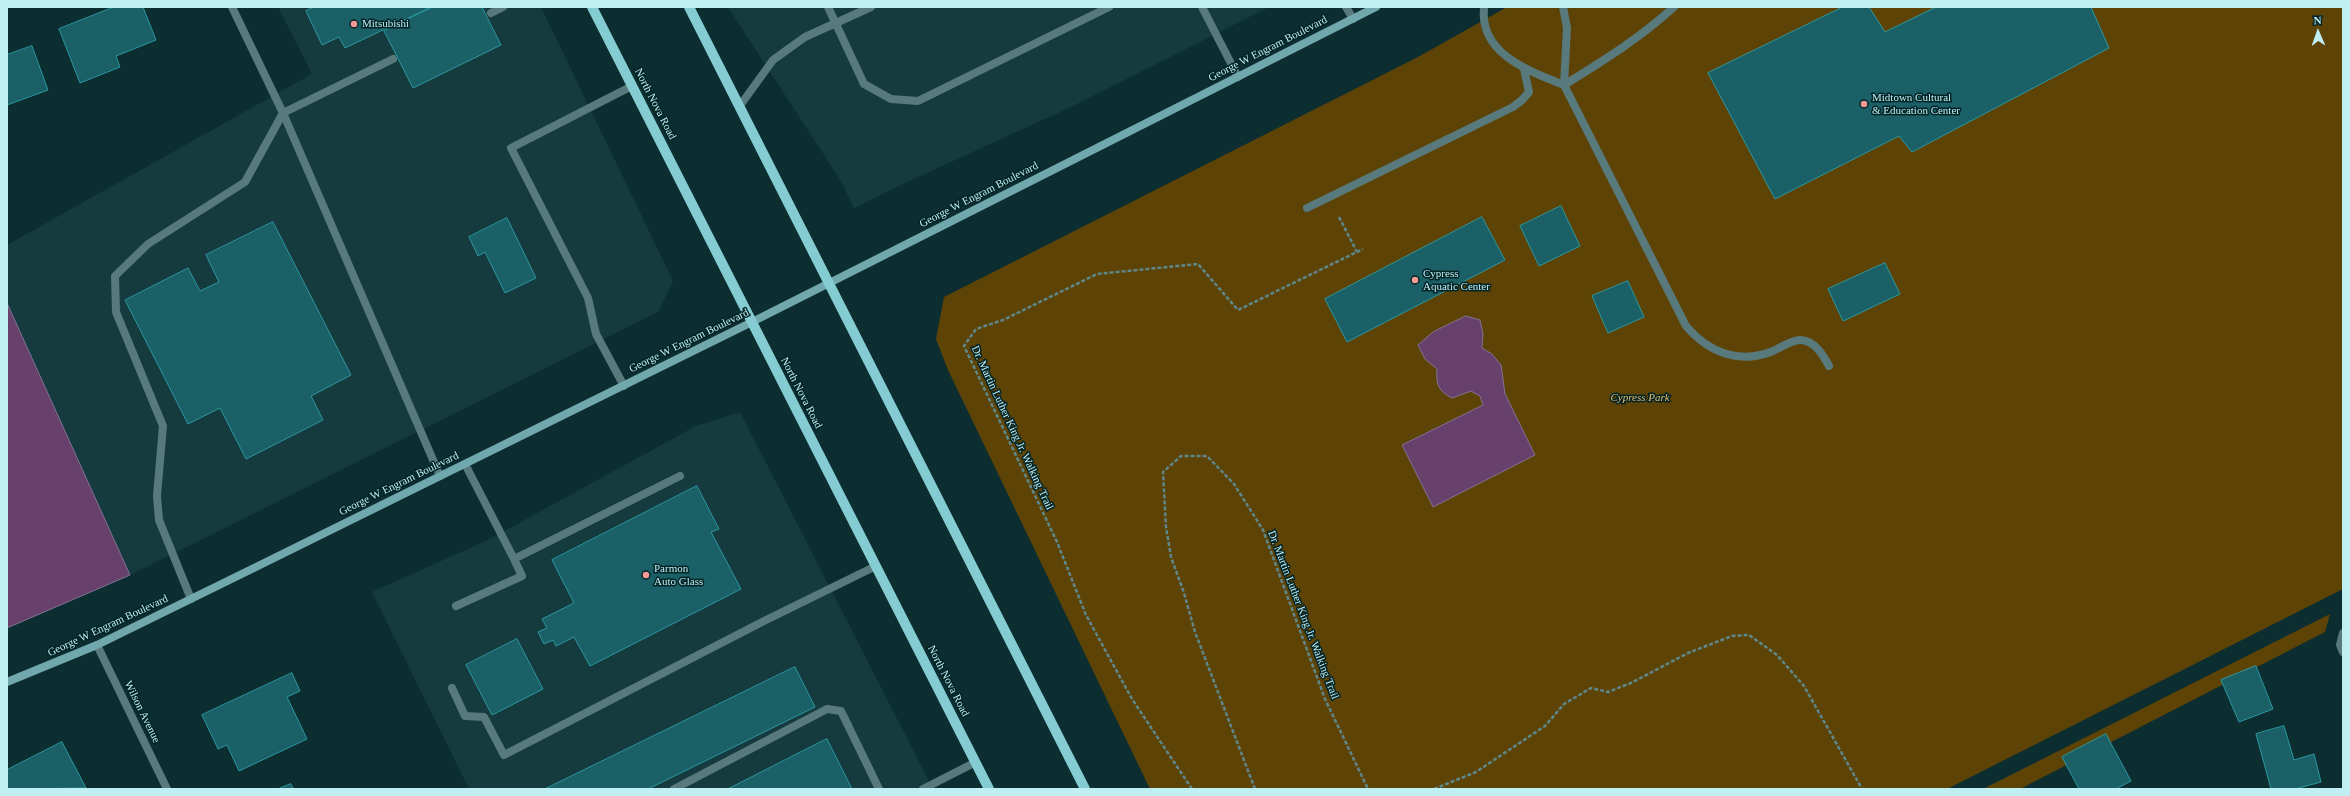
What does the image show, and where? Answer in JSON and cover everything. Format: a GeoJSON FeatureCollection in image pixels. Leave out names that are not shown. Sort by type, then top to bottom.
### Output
{"type":"FeatureCollection","features":[{"type":"Feature","properties":{"kind":"main road","name":"North Nova Road"},"geometry":{"type":"LineString","coordinates":[[592,7],[989,789]]}},
{"type":"Feature","properties":{"kind":"main road"},"geometry":{"type":"LineString","coordinates":[[689,7],[1085,789]]}},
{"type":"Feature","properties":{"kind":"main road","name":"George W Engram Boulevard"},"geometry":{"type":"LineString","coordinates":[[7,682],[97,646],[624,386],[1376,7]]}},
{"type":"Feature","properties":{"kind":"street"},"geometry":{"type":"LineString","coordinates":[[232,7],[283,113],[440,476]]}},
{"type":"Feature","properties":{"kind":"street"},"geometry":{"type":"LineString","coordinates":[[491,13],[503,7]]}},
{"type":"Feature","properties":{"kind":"street"},"geometry":{"type":"LineString","coordinates":[[828,7],[864,84],[891,99],[918,101],[1109,7]]}},
{"type":"Feature","properties":{"kind":"street"},"geometry":{"type":"LineString","coordinates":[[740,107],[773,60],[805,37],[871,7]]}},
{"type":"Feature","properties":{"kind":"street"},"geometry":{"type":"LineString","coordinates":[[1202,7],[1238,77]]}},
{"type":"Feature","properties":{"kind":"street"},"geometry":{"type":"LineString","coordinates":[[1346,7],[1353,19]]}},
{"type":"Feature","properties":{"kind":"street"},"geometry":{"type":"LineString","coordinates":[[1484,7],[1483,22],[1489,37],[1499,50],[1524,69],[1564,85]]}},
{"type":"Feature","properties":{"kind":"street"},"geometry":{"type":"LineString","coordinates":[[1563,7],[1567,28],[1564,85],[1686,326],[1698,340],[1726,355],[1745,358],[1769,352],[1800,340],[1806,341],[1818,349],[1829,366]]}},
{"type":"Feature","properties":{"kind":"street"},"geometry":{"type":"LineString","coordinates":[[1564,85],[1625,47],[1674,7]]}},
{"type":"Feature","properties":{"kind":"street"},"geometry":{"type":"LineString","coordinates":[[191,599],[159,520],[157,496],[163,426],[116,312],[115,276],[148,244],[246,182],[283,113],[393,59]]}},
{"type":"Feature","properties":{"kind":"street"},"geometry":{"type":"LineString","coordinates":[[1307,208],[1513,107],[1529,92],[1524,69]]}},
{"type":"Feature","properties":{"kind":"street"},"geometry":{"type":"LineString","coordinates":[[624,386],[596,334],[588,298],[511,148],[632,86]]}},
{"type":"Feature","properties":{"kind":"street"},"geometry":{"type":"LineString","coordinates":[[456,606],[522,576],[465,464]]}},
{"type":"Feature","properties":{"kind":"street"},"geometry":{"type":"LineString","coordinates":[[514,559],[680,476]]}},
{"type":"Feature","properties":{"kind":"street"},"geometry":{"type":"LineString","coordinates":[[452,688],[465,716],[484,717],[504,755],[764,621],[876,566]]}},
{"type":"Feature","properties":{"kind":"street"},"geometry":{"type":"LineString","coordinates":[[2341,648],[2343,633]]}},
{"type":"Feature","properties":{"kind":"street","name":"Wilson Avenue"},"geometry":{"type":"LineString","coordinates":[[97,646],[167,789]]}},
{"type":"Feature","properties":{"kind":"street"},"geometry":{"type":"LineString","coordinates":[[674,789],[827,709],[841,711],[879,789]]}},
{"type":"Feature","properties":{"kind":"street"},"geometry":{"type":"LineString","coordinates":[[923,789],[976,762]]}},
{"type":"Feature","properties":{"kind":"path"},"geometry":{"type":"LineString","coordinates":[[1328,198],[1357,252]]}},
{"type":"Feature","properties":{"kind":"path","name":"Dr. Martin Luther King Jr. Walking Trail"},"geometry":{"type":"LineString","coordinates":[[1192,789],[1132,699],[1086,615],[1057,542],[964,346],[976,329],[1003,320],[1097,274],[1198,264],[1238,310],[1363,249]]}},
{"type":"Feature","properties":{"kind":"path","name":"Dr. Martin Luther King Jr. Walking Trail"},"geometry":{"type":"LineString","coordinates":[[1255,789],[1195,632],[1184,594],[1170,557],[1166,527],[1163,472],[1181,456],[1207,456],[1234,484],[1263,530],[1325,699],[1368,789]]}},
{"type":"Feature","properties":{"kind":"path"},"geometry":{"type":"LineString","coordinates":[[1434,789],[1476,772],[1545,726],[1564,704],[1591,688],[1608,692],[1702,647],[1732,636],[1749,635],[1777,655],[1804,686],[1862,789]]}},
{"type":"Feature","properties":{"kind":"shaded area"},"geometry":{"type":"Polygon","coordinates":[[[278,7],[541,7],[673,281],[658,312],[130,575],[7,303],[7,245],[312,74],[278,7]]]}},
{"type":"Feature","properties":{"kind":"shaded area"},"geometry":{"type":"Polygon","coordinates":[[[728,7],[1269,7],[1071,107],[854,208],[841,181],[728,7]]]}},
{"type":"Feature","properties":{"kind":"shaded area"},"geometry":{"type":"Polygon","coordinates":[[[7,303],[130,575],[7,628],[7,303]]]}},
{"type":"Feature","properties":{"kind":"shaded area"},"geometry":{"type":"Polygon","coordinates":[[[1466,316],[1480,320],[1483,334],[1482,348],[1492,354],[1501,365],[1505,394],[1535,455],[1433,507],[1402,445],[1483,405],[1480,396],[1471,391],[1452,398],[1444,393],[1438,383],[1437,369],[1425,359],[1418,345],[1433,332],[1466,316]]]}},
{"type":"Feature","properties":{"kind":"shaded area"},"geometry":{"type":"Polygon","coordinates":[[[740,412],[933,789],[469,789],[372,592],[490,539],[696,426],[740,412]]]}},
{"type":"Feature","properties":{"kind":"green space","name":"Cypress Park"},"geometry":{"type":"Polygon","coordinates":[[[1507,7],[2343,7],[2343,589],[1947,789],[1150,789],[948,370],[936,339],[944,297],[1418,57],[1507,7]]]}},
{"type":"Feature","properties":{"kind":"green space"},"geometry":{"type":"Polygon","coordinates":[[[2330,614],[2325,632],[2020,789],[1983,789],[2330,614]]]}},
{"type":"Feature","properties":{"kind":"building"},"geometry":{"type":"Polygon","coordinates":[[[114,7],[143,7],[156,40],[116,56],[120,67],[80,83],[59,29],[114,7]]]}},
{"type":"Feature","properties":{"kind":"building","name":"Mitsubishi"},"geometry":{"type":"Polygon","coordinates":[[[314,7],[431,7],[345,48],[339,37],[322,45],[306,11],[314,7]]]}},
{"type":"Feature","properties":{"kind":"building"},"geometry":{"type":"Polygon","coordinates":[[[433,7],[482,7],[501,45],[413,88],[384,31],[433,7]]]}},
{"type":"Feature","properties":{"kind":"building","name":"Midtown Cultural & Education Center"},"geometry":{"type":"Polygon","coordinates":[[[1843,7],[1869,7],[1885,32],[1936,7],[2091,7],[2109,48],[1912,152],[1899,136],[1775,199],[1708,73],[1843,7]]]}},
{"type":"Feature","properties":{"kind":"building"},"geometry":{"type":"Polygon","coordinates":[[[32,46],[48,90],[7,105],[7,55],[32,46]]]}},
{"type":"Feature","properties":{"kind":"building"},"geometry":{"type":"Polygon","coordinates":[[[1561,206],[1580,246],[1539,266],[1520,226],[1561,206]]]}},
{"type":"Feature","properties":{"kind":"building","name":"Cypress Aquatic Center"},"geometry":{"type":"Polygon","coordinates":[[[1482,217],[1505,260],[1347,342],[1325,299],[1482,217]]]}},
{"type":"Feature","properties":{"kind":"building"},"geometry":{"type":"Polygon","coordinates":[[[507,218],[536,278],[505,293],[485,252],[478,256],[469,237],[507,218]]]}},
{"type":"Feature","properties":{"kind":"building"},"geometry":{"type":"Polygon","coordinates":[[[273,222],[351,375],[311,396],[323,420],[246,459],[220,408],[188,424],[125,300],[188,268],[200,291],[219,282],[206,255],[273,222]]]}},
{"type":"Feature","properties":{"kind":"building"},"geometry":{"type":"Polygon","coordinates":[[[1885,263],[1900,294],[1843,321],[1828,289],[1885,263]]]}},
{"type":"Feature","properties":{"kind":"building"},"geometry":{"type":"Polygon","coordinates":[[[1628,281],[1644,317],[1608,333],[1592,296],[1628,281]]]}},
{"type":"Feature","properties":{"kind":"building","name":"Parmon Auto Glass"},"geometry":{"type":"Polygon","coordinates":[[[697,486],[719,529],[711,532],[741,589],[590,666],[574,637],[556,646],[553,640],[544,644],[538,632],[547,628],[542,619],[574,603],[552,560],[697,486]]]}},
{"type":"Feature","properties":{"kind":"building"},"geometry":{"type":"Polygon","coordinates":[[[517,639],[543,689],[492,715],[466,665],[517,639]]]}},
{"type":"Feature","properties":{"kind":"building"},"geometry":{"type":"Polygon","coordinates":[[[2256,666],[2273,709],[2239,722],[2221,680],[2256,666]]]}},
{"type":"Feature","properties":{"kind":"building"},"geometry":{"type":"Polygon","coordinates":[[[795,667],[815,707],[648,789],[545,789],[795,667]]]}},
{"type":"Feature","properties":{"kind":"building"},"geometry":{"type":"Polygon","coordinates":[[[292,673],[300,691],[287,697],[307,739],[239,771],[227,745],[218,749],[202,715],[292,673]]]}},
{"type":"Feature","properties":{"kind":"building"},"geometry":{"type":"Polygon","coordinates":[[[2284,726],[2294,760],[2314,754],[2321,782],[2295,789],[2271,789],[2256,734],[2284,726]]]}},
{"type":"Feature","properties":{"kind":"building"},"geometry":{"type":"Polygon","coordinates":[[[2106,734],[2131,781],[2116,789],[2079,789],[2062,757],[2106,734]]]}},
{"type":"Feature","properties":{"kind":"building"},"geometry":{"type":"Polygon","coordinates":[[[827,739],[852,789],[728,789],[827,739]]]}},
{"type":"Feature","properties":{"kind":"building"},"geometry":{"type":"Polygon","coordinates":[[[62,742],[86,788],[7,789],[7,770],[62,742]]]}},
{"type":"Feature","properties":{"kind":"building"},"geometry":{"type":"Polygon","coordinates":[[[291,784],[293,789],[278,789],[291,784]]]}},
{"type":"Feature","properties":{"kind":"place","name":"Mitsubishi"},"geometry":{"type":"Point","coordinates":[354,24]}},
{"type":"Feature","properties":{"kind":"place","name":"Midtown Cultural & Education Center"},"geometry":{"type":"Point","coordinates":[1864,104]}},
{"type":"Feature","properties":{"kind":"place","name":"Cypress Aquatic Center"},"geometry":{"type":"Point","coordinates":[1415,280]}},
{"type":"Feature","properties":{"kind":"place","name":"Parmon Auto Glass"},"geometry":{"type":"Point","coordinates":[646,575]}}]}
